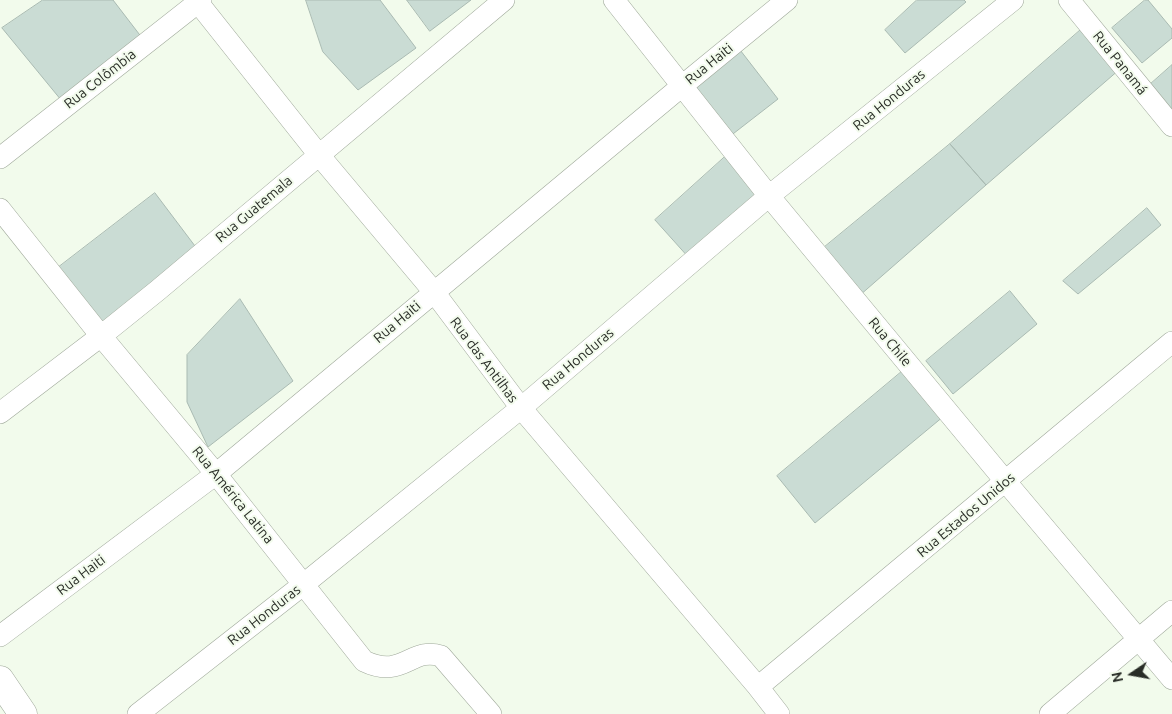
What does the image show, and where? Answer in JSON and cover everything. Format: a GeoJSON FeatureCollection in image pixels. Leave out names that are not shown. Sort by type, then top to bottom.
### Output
{"type":"FeatureCollection","features":[{"type":"Feature","properties":{"kind":"main road"},"geometry":{"type":"LineString","coordinates":[[0,680],[23,714]]}},
{"type":"Feature","properties":{"kind":"street","name":"Rua Guatemala"},"geometry":{"type":"LineString","coordinates":[[0,413],[102,336],[157,291],[504,0]]}},
{"type":"Feature","properties":{"kind":"street","name":"Rua Chile"},"geometry":{"type":"LineString","coordinates":[[614,0],[769,196],[1172,679]]}},
{"type":"Feature","properties":{"kind":"street","name":"Rua Haiti"},"geometry":{"type":"LineString","coordinates":[[0,636],[216,474],[787,0]]}},
{"type":"Feature","properties":{"kind":"street","name":"Rua Honduras"},"geometry":{"type":"LineString","coordinates":[[138,714],[304,584],[521,408],[769,196],[1014,0]]}},
{"type":"Feature","properties":{"kind":"street","name":"Rua Panamá"},"geometry":{"type":"LineString","coordinates":[[1069,0],[1172,126]]}},
{"type":"Feature","properties":{"kind":"street","name":"Rua das Antilhas"},"geometry":{"type":"LineString","coordinates":[[198,1],[319,155],[434,292],[521,408],[779,714]]}},
{"type":"Feature","properties":{"kind":"street","name":"Rua Colômbia"},"geometry":{"type":"LineString","coordinates":[[0,158],[198,1]]}},
{"type":"Feature","properties":{"kind":"street","name":"Rua América Latina"},"geometry":{"type":"LineString","coordinates":[[0,209],[216,474],[364,661],[373,665],[390,668],[422,654],[441,656],[491,714]]}},
{"type":"Feature","properties":{"kind":"street","name":"Rua Estados Unidos"},"geometry":{"type":"LineString","coordinates":[[758,687],[1172,342]]}},
{"type":"Feature","properties":{"kind":"street"},"geometry":{"type":"LineString","coordinates":[[1050,714],[1172,610]]}},
{"type":"Feature","properties":{"kind":"building"},"geometry":{"type":"Polygon","coordinates":[[[43,0],[113,0],[146,43],[66,106],[2,28],[43,0]]]}},
{"type":"Feature","properties":{"kind":"building"},"geometry":{"type":"Polygon","coordinates":[[[306,0],[380,0],[416,48],[358,90],[323,52],[306,0]]]}},
{"type":"Feature","properties":{"kind":"building"},"geometry":{"type":"Polygon","coordinates":[[[407,0],[471,0],[430,31],[407,0]]]}},
{"type":"Feature","properties":{"kind":"building"},"geometry":{"type":"Polygon","coordinates":[[[917,0],[964,0],[966,2],[905,53],[885,30],[917,0]]]}},
{"type":"Feature","properties":{"kind":"building"},"geometry":{"type":"Polygon","coordinates":[[[1145,0],[1148,0],[1172,29],[1172,38],[1142,63],[1112,28],[1145,0]]]}},
{"type":"Feature","properties":{"kind":"building"},"geometry":{"type":"Polygon","coordinates":[[[1084,27],[1120,69],[986,185],[950,144],[1084,27]]]}},
{"type":"Feature","properties":{"kind":"building"},"geometry":{"type":"Polygon","coordinates":[[[737,46],[778,99],[729,137],[688,85],[737,46]]]}},
{"type":"Feature","properties":{"kind":"building"},"geometry":{"type":"Polygon","coordinates":[[[1172,65],[1172,118],[1145,89],[1172,65]]]}},
{"type":"Feature","properties":{"kind":"building"},"geometry":{"type":"Polygon","coordinates":[[[950,144],[986,185],[859,296],[821,250],[950,144]]]}},
{"type":"Feature","properties":{"kind":"building"},"geometry":{"type":"Polygon","coordinates":[[[727,155],[762,194],[690,259],[655,220],[727,155]]]}},
{"type":"Feature","properties":{"kind":"building"},"geometry":{"type":"Polygon","coordinates":[[[155,193],[198,250],[98,327],[55,270],[155,193]]]}},
{"type":"Feature","properties":{"kind":"building"},"geometry":{"type":"Polygon","coordinates":[[[1147,208],[1161,225],[1078,294],[1063,281],[1147,208]]]}},
{"type":"Feature","properties":{"kind":"building"},"geometry":{"type":"Polygon","coordinates":[[[1010,291],[1037,324],[953,394],[926,361],[1010,291]]]}},
{"type":"Feature","properties":{"kind":"building"},"geometry":{"type":"Polygon","coordinates":[[[240,299],[293,381],[208,447],[187,402],[187,355],[240,299]]]}},
{"type":"Feature","properties":{"kind":"building"},"geometry":{"type":"Polygon","coordinates":[[[905,369],[944,416],[815,523],[777,476],[905,369]]]}}]}
